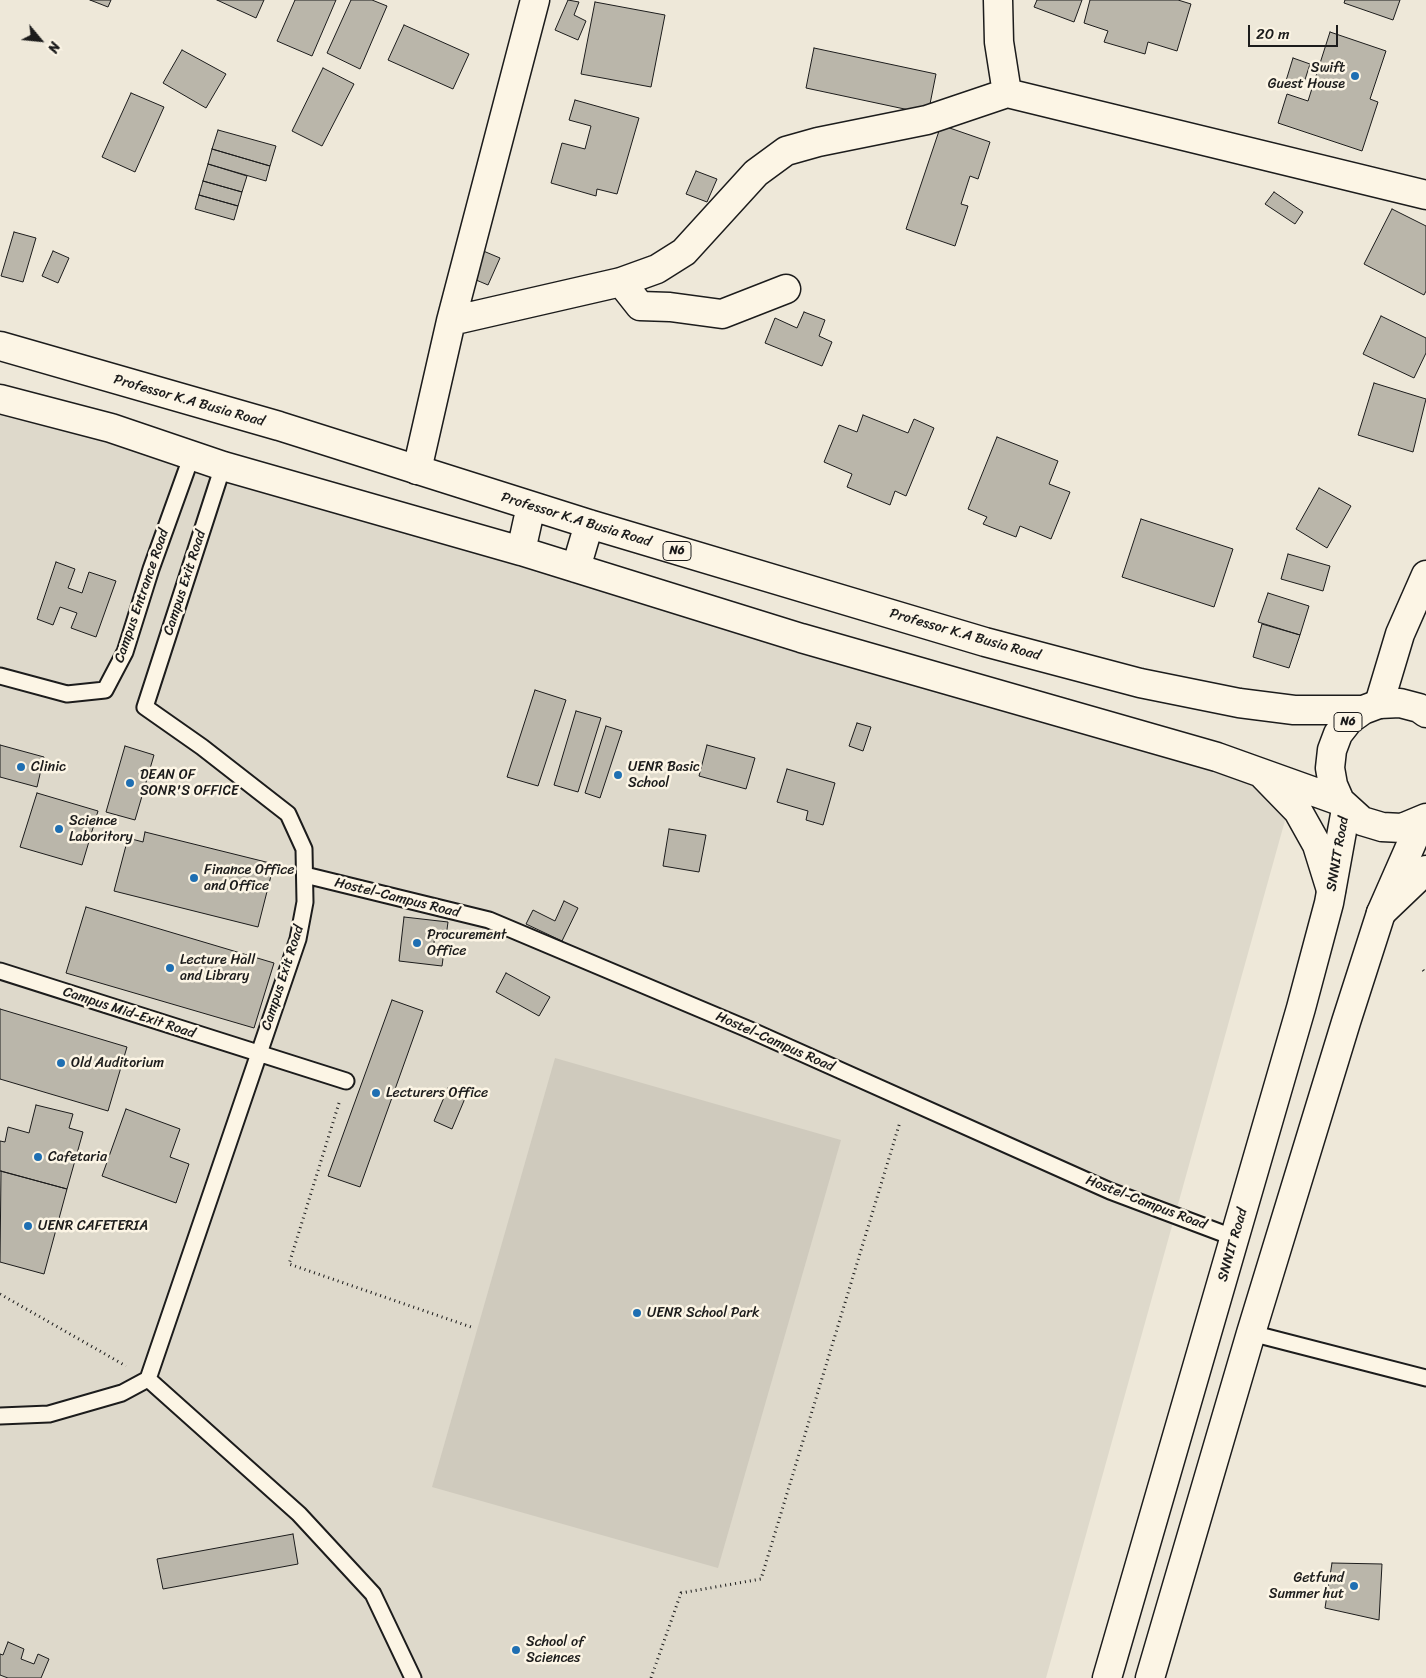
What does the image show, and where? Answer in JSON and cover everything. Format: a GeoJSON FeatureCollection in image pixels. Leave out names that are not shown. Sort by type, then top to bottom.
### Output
{"type":"FeatureCollection","features":[{"type":"Feature","properties":{"kind":"street"},"geometry":{"type":"LineString","coordinates":[[417,470],[451,321],[535,0]]}},
{"type":"Feature","properties":{"kind":"street"},"geometry":{"type":"LineString","coordinates":[[998,0],[999,42],[1007,92]]}},
{"type":"Feature","properties":{"kind":"street"},"geometry":{"type":"LineString","coordinates":[[451,321],[620,282],[657,269],[684,252],[756,173],[786,151],[818,142],[927,120],[1007,92],[1426,195]]}},
{"type":"Feature","properties":{"kind":"street"},"geometry":{"type":"LineString","coordinates":[[620,282],[640,306],[670,307],[722,314],[786,289]]}},
{"type":"Feature","properties":{"kind":"street","name":"Professor K.A Busia Road"},"geometry":{"type":"LineString","coordinates":[[0,346],[279,426],[589,524],[976,640],[1140,684],[1239,703],[1294,710],[1371,707]]}},
{"type":"Feature","properties":{"kind":"street"},"geometry":{"type":"LineString","coordinates":[[0,399],[111,428],[223,466],[576,568],[801,638],[1217,757],[1344,805],[1362,821],[1382,827],[1402,828],[1423,820]]}},
{"type":"Feature","properties":{"kind":"street"},"geometry":{"type":"LineString","coordinates":[[521,552],[531,506]]}},
{"type":"Feature","properties":{"kind":"street"},"geometry":{"type":"LineString","coordinates":[[576,568],[589,524]]}},
{"type":"Feature","properties":{"kind":"street"},"geometry":{"type":"LineString","coordinates":[[1371,707],[1400,634],[1426,576]]}},
{"type":"Feature","properties":{"kind":"street","name":"N6"},"geometry":{"type":"LineString","coordinates":[[1344,805],[1333,785],[1330,768],[1332,750],[1338,734],[1349,720],[1371,707],[1400,703],[1426,712]]}},
{"type":"Feature","properties":{"kind":"street"},"geometry":{"type":"LineString","coordinates":[[1259,772],[1298,811],[1317,845],[1331,890]]}},
{"type":"Feature","properties":{"kind":"street","name":"SNNIT Road"},"geometry":{"type":"LineString","coordinates":[[1107,1678],[1301,1008],[1331,890],[1344,805]]}},
{"type":"Feature","properties":{"kind":"street"},"geometry":{"type":"LineString","coordinates":[[1150,1678],[1251,1333],[1381,913],[1423,820]]}},
{"type":"Feature","properties":{"kind":"street"},"geometry":{"type":"LineString","coordinates":[[1381,913],[1426,870]]}},
{"type":"Feature","properties":{"kind":"lane","name":"Campus Entrance Road"},"geometry":{"type":"LineString","coordinates":[[0,676],[67,694],[105,690],[125,652],[192,455]]}},
{"type":"Feature","properties":{"kind":"lane","name":"Campus Exit Road"},"geometry":{"type":"LineString","coordinates":[[148,1379],[298,939],[305,902],[304,849],[288,814],[202,747],[144,707],[223,466]]}},
{"type":"Feature","properties":{"kind":"lane","name":"Hostel-Campus Road"},"geometry":{"type":"LineString","coordinates":[[305,875],[488,920],[750,1030],[1110,1191],[1235,1238]]}},
{"type":"Feature","properties":{"kind":"lane","name":"Campus Mid-Exit Road"},"geometry":{"type":"LineString","coordinates":[[0,971],[346,1081]]}},
{"type":"Feature","properties":{"kind":"lane"},"geometry":{"type":"LineString","coordinates":[[1251,1333],[1426,1378]]}},
{"type":"Feature","properties":{"kind":"lane"},"geometry":{"type":"LineString","coordinates":[[0,1416],[49,1414],[122,1393],[148,1379],[299,1514],[373,1594],[413,1678]]}},
{"type":"Feature","properties":{"kind":"path"},"geometry":{"type":"LineString","coordinates":[[1423,970],[1426,974]]}},
{"type":"Feature","properties":{"kind":"path"},"geometry":{"type":"LineString","coordinates":[[346,1081],[288,1264],[471,1327]]}},
{"type":"Feature","properties":{"kind":"path"},"geometry":{"type":"LineString","coordinates":[[651,1678],[682,1592],[761,1579],[906,1100]]}},
{"type":"Feature","properties":{"kind":"path"},"geometry":{"type":"LineString","coordinates":[[0,1294],[148,1379]]}},
{"type":"Feature","properties":{"kind":"shaded area"},"geometry":{"type":"Polygon","coordinates":[[[0,410],[1296,781],[1046,1678],[0,1678],[0,410]]]}},
{"type":"Feature","properties":{"kind":"shaded area","name":"UENR School Park"},"geometry":{"type":"Polygon","coordinates":[[[555,1058],[841,1140],[718,1568],[432,1487],[555,1058]]]}},
{"type":"Feature","properties":{"kind":"building"},"geometry":{"type":"Polygon","coordinates":[[[90,0],[111,0],[108,7],[90,0]]]}},
{"type":"Feature","properties":{"kind":"building"},"geometry":{"type":"Polygon","coordinates":[[[217,0],[264,0],[256,18],[217,0]]]}},
{"type":"Feature","properties":{"kind":"building"},"geometry":{"type":"Polygon","coordinates":[[[295,0],[336,0],[312,56],[277,41],[295,0]]]}},
{"type":"Feature","properties":{"kind":"building"},"geometry":{"type":"Polygon","coordinates":[[[351,0],[372,0],[387,6],[360,69],[327,53],[351,0]]]}},
{"type":"Feature","properties":{"kind":"building"},"geometry":{"type":"Polygon","coordinates":[[[568,0],[579,2],[574,15],[586,21],[578,40],[555,30],[568,0]]]}},
{"type":"Feature","properties":{"kind":"building"},"geometry":{"type":"Polygon","coordinates":[[[1037,0],[1082,0],[1074,22],[1034,7],[1037,0]]]}},
{"type":"Feature","properties":{"kind":"building"},"geometry":{"type":"Polygon","coordinates":[[[1090,0],[1178,0],[1191,4],[1177,51],[1148,42],[1145,54],[1104,42],[1108,31],[1084,23],[1090,0]]]}},
{"type":"Feature","properties":{"kind":"building"},"geometry":{"type":"Polygon","coordinates":[[[1345,0],[1400,0],[1393,20],[1344,3],[1345,0]]]}},
{"type":"Feature","properties":{"kind":"building"},"geometry":{"type":"Polygon","coordinates":[[[595,2],[665,15],[651,87],[581,74],[595,2]]]}},
{"type":"Feature","properties":{"kind":"building"},"geometry":{"type":"Polygon","coordinates":[[[404,25],[469,54],[453,89],[388,60],[404,25]]]}},
{"type":"Feature","properties":{"kind":"building"},"geometry":{"type":"Polygon","coordinates":[[[1330,32],[1386,51],[1370,99],[1378,102],[1362,151],[1278,123],[1287,94],[1308,101],[1330,32]]]}},
{"type":"Feature","properties":{"kind":"building"},"geometry":{"type":"Polygon","coordinates":[[[814,48],[936,74],[928,114],[806,88],[814,48]]]}},
{"type":"Feature","properties":{"kind":"building"},"geometry":{"type":"Polygon","coordinates":[[[182,50],[226,74],[206,108],[163,83],[182,50]]]}},
{"type":"Feature","properties":{"kind":"building"},"geometry":{"type":"Polygon","coordinates":[[[1293,58],[1310,64],[1302,89],[1285,84],[1293,58]]]}},
{"type":"Feature","properties":{"kind":"building"},"geometry":{"type":"Polygon","coordinates":[[[323,68],[354,84],[322,146],[292,131],[323,68]]]}},
{"type":"Feature","properties":{"kind":"building"},"geometry":{"type":"Polygon","coordinates":[[[131,93],[164,107],[135,172],[102,157],[131,93]]]}},
{"type":"Feature","properties":{"kind":"building"},"geometry":{"type":"Polygon","coordinates":[[[575,100],[639,118],[617,194],[597,189],[596,196],[551,183],[562,143],[585,149],[591,126],[569,120],[575,100]]]}},
{"type":"Feature","properties":{"kind":"building"},"geometry":{"type":"Polygon","coordinates":[[[941,125],[990,142],[978,179],[970,176],[961,204],[968,206],[955,246],[906,229],[941,125]]]}},
{"type":"Feature","properties":{"kind":"building"},"geometry":{"type":"Polygon","coordinates":[[[218,130],[276,146],[270,166],[212,149],[218,130]]]}},
{"type":"Feature","properties":{"kind":"building"},"geometry":{"type":"Polygon","coordinates":[[[212,149],[270,166],[266,181],[208,164],[212,149]]]}},
{"type":"Feature","properties":{"kind":"building"},"geometry":{"type":"Polygon","coordinates":[[[208,164],[247,176],[242,192],[203,181],[208,164]]]}},
{"type":"Feature","properties":{"kind":"building"},"geometry":{"type":"Polygon","coordinates":[[[696,171],[717,179],[707,202],[686,194],[696,171]]]}},
{"type":"Feature","properties":{"kind":"building"},"geometry":{"type":"Polygon","coordinates":[[[203,181],[242,192],[238,206],[199,195],[203,181]]]}},
{"type":"Feature","properties":{"kind":"building"},"geometry":{"type":"Polygon","coordinates":[[[1274,192],[1303,212],[1295,224],[1265,204],[1274,192]]]}},
{"type":"Feature","properties":{"kind":"building"},"geometry":{"type":"Polygon","coordinates":[[[199,195],[238,206],[234,220],[195,209],[199,195]]]}},
{"type":"Feature","properties":{"kind":"building"},"geometry":{"type":"Polygon","coordinates":[[[1392,209],[1426,226],[1426,291],[1424,295],[1364,264],[1392,209]]]}},
{"type":"Feature","properties":{"kind":"building"},"geometry":{"type":"Polygon","coordinates":[[[14,232],[36,238],[23,282],[1,276],[14,232]]]}},
{"type":"Feature","properties":{"kind":"building"},"geometry":{"type":"Polygon","coordinates":[[[481,250],[500,258],[488,285],[469,277],[481,250]]]}},
{"type":"Feature","properties":{"kind":"building"},"geometry":{"type":"Polygon","coordinates":[[[53,251],[69,258],[58,283],[42,276],[53,251]]]}},
{"type":"Feature","properties":{"kind":"building"},"geometry":{"type":"Polygon","coordinates":[[[804,312],[825,320],[819,336],[832,342],[822,366],[765,343],[775,318],[797,328],[804,312]]]}},
{"type":"Feature","properties":{"kind":"building"},"geometry":{"type":"Polygon","coordinates":[[[1381,316],[1426,338],[1426,353],[1414,378],[1363,354],[1381,316]]]}},
{"type":"Feature","properties":{"kind":"building"},"geometry":{"type":"Polygon","coordinates":[[[1374,383],[1426,399],[1413,452],[1358,435],[1374,383]]]}},
{"type":"Feature","properties":{"kind":"building"},"geometry":{"type":"Polygon","coordinates":[[[863,415],[908,433],[914,419],[934,428],[906,496],[895,491],[890,505],[847,487],[852,474],[824,462],[839,425],[857,432],[863,415]]]}},
{"type":"Feature","properties":{"kind":"building"},"geometry":{"type":"Polygon","coordinates":[[[997,437],[1058,461],[1049,484],[1070,492],[1051,539],[1020,526],[1016,537],[983,524],[987,517],[968,509],[997,437]]]}},
{"type":"Feature","properties":{"kind":"building"},"geometry":{"type":"Polygon","coordinates":[[[1319,488],[1351,506],[1327,548],[1296,529],[1319,488]]]}},
{"type":"Feature","properties":{"kind":"building"},"geometry":{"type":"Polygon","coordinates":[[[1141,519],[1233,549],[1214,607],[1122,577],[1141,519]]]}},
{"type":"Feature","properties":{"kind":"building"},"geometry":{"type":"Polygon","coordinates":[[[1288,554],[1330,566],[1323,591],[1281,579],[1288,554]]]}},
{"type":"Feature","properties":{"kind":"building"},"geometry":{"type":"Polygon","coordinates":[[[56,562],[75,569],[68,588],[82,593],[89,572],[116,581],[96,637],[71,628],[77,613],[60,607],[53,625],[37,619],[56,562]]]}},
{"type":"Feature","properties":{"kind":"building"},"geometry":{"type":"Polygon","coordinates":[[[1268,593],[1309,606],[1300,635],[1258,622],[1268,593]]]}},
{"type":"Feature","properties":{"kind":"building"},"geometry":{"type":"Polygon","coordinates":[[[1262,624],[1300,635],[1289,668],[1253,657],[1262,624]]]}},
{"type":"Feature","properties":{"kind":"building"},"geometry":{"type":"Polygon","coordinates":[[[535,690],[566,700],[538,786],[507,777],[535,690]]]}},
{"type":"Feature","properties":{"kind":"building"},"geometry":{"type":"Polygon","coordinates":[[[576,711],[601,718],[578,792],[554,785],[576,711]]]}},
{"type":"Feature","properties":{"kind":"building"},"geometry":{"type":"Polygon","coordinates":[[[857,723],[871,727],[863,751],[849,746],[857,723]]]}},
{"type":"Feature","properties":{"kind":"building"},"geometry":{"type":"Polygon","coordinates":[[[606,726],[622,731],[600,798],[585,793],[606,726]]]}},
{"type":"Feature","properties":{"kind":"building","name":"Clinic"},"geometry":{"type":"Polygon","coordinates":[[[0,745],[44,757],[37,787],[0,777],[0,745]]]}},
{"type":"Feature","properties":{"kind":"building"},"geometry":{"type":"Polygon","coordinates":[[[707,745],[755,758],[746,789],[699,776],[707,745]]]}},
{"type":"Feature","properties":{"kind":"building","name":"DEAN OF SONR'S OFFICE"},"geometry":{"type":"Polygon","coordinates":[[[125,746],[154,755],[135,820],[106,812],[125,746]]]}},
{"type":"Feature","properties":{"kind":"building"},"geometry":{"type":"Polygon","coordinates":[[[787,769],[835,783],[823,825],[806,820],[808,811],[777,802],[787,769]]]}},
{"type":"Feature","properties":{"kind":"building","name":"Science Laboritory"},"geometry":{"type":"Polygon","coordinates":[[[37,793],[98,811],[82,865],[20,847],[37,793]]]}},
{"type":"Feature","properties":{"kind":"building"},"geometry":{"type":"Polygon","coordinates":[[[669,829],[706,835],[699,872],[663,866],[669,829]]]}},
{"type":"Feature","properties":{"kind":"building","name":"Finance Office and Office"},"geometry":{"type":"Polygon","coordinates":[[[145,832],[274,864],[258,927],[114,891],[128,838],[143,842],[145,832]]]}},
{"type":"Feature","properties":{"kind":"building"},"geometry":{"type":"Polygon","coordinates":[[[564,901],[578,908],[562,941],[526,924],[533,910],[555,921],[564,901]]]}},
{"type":"Feature","properties":{"kind":"building","name":"Lecture Hall and Library"},"geometry":{"type":"Polygon","coordinates":[[[86,907],[274,963],[254,1028],[66,973],[86,907]]]}},
{"type":"Feature","properties":{"kind":"building","name":"Procurement Office"},"geometry":{"type":"Polygon","coordinates":[[[404,917],[448,922],[446,937],[435,935],[433,950],[444,951],[442,966],[399,961],[404,917]]]}},
{"type":"Feature","properties":{"kind":"building"},"geometry":{"type":"Polygon","coordinates":[[[506,973],[550,997],[539,1016],[496,992],[506,973]]]}},
{"type":"Feature","properties":{"kind":"building","name":"Lecturers Office"},"geometry":{"type":"Polygon","coordinates":[[[392,1000],[423,1011],[360,1187],[328,1176],[392,1000]]]}},
{"type":"Feature","properties":{"kind":"building","name":"Old Auditorium"},"geometry":{"type":"Polygon","coordinates":[[[0,1009],[127,1047],[108,1111],[0,1079],[0,1009]]]}},
{"type":"Feature","properties":{"kind":"building"},"geometry":{"type":"Polygon","coordinates":[[[448,1088],[466,1096],[452,1129],[434,1121],[448,1088]]]}},
{"type":"Feature","properties":{"kind":"building","name":"Cafetaria"},"geometry":{"type":"Polygon","coordinates":[[[36,1105],[73,1114],[69,1128],[83,1132],[67,1189],[0,1171],[0,1141],[5,1142],[8,1127],[29,1133],[36,1105]]]}},
{"type":"Feature","properties":{"kind":"building"},"geometry":{"type":"Polygon","coordinates":[[[126,1109],[180,1129],[170,1157],[189,1164],[176,1203],[102,1176],[126,1109]]]}},
{"type":"Feature","properties":{"kind":"building","name":"UENR CAFETERIA"},"geometry":{"type":"Polygon","coordinates":[[[1,1171],[67,1189],[44,1274],[0,1262],[1,1171]]]}},
{"type":"Feature","properties":{"kind":"building"},"geometry":{"type":"Polygon","coordinates":[[[293,1534],[298,1564],[163,1589],[157,1559],[293,1534]]]}},
{"type":"Feature","properties":{"kind":"building","name":"Getfund Summer hut"},"geometry":{"type":"Polygon","coordinates":[[[1332,1563],[1382,1564],[1379,1620],[1325,1608],[1332,1563]]]}},
{"type":"Feature","properties":{"kind":"building"},"geometry":{"type":"Polygon","coordinates":[[[8,1642],[24,1649],[21,1659],[34,1664],[38,1654],[49,1659],[41,1678],[8,1678],[0,1675],[0,1654],[3,1655],[8,1642]]]}},
{"type":"Feature","properties":{"kind":"place","name":"Swift Guest House"},"geometry":{"type":"Point","coordinates":[1355,76]}},
{"type":"Feature","properties":{"kind":"place","name":"Clinic"},"geometry":{"type":"Point","coordinates":[21,767]}},
{"type":"Feature","properties":{"kind":"place","name":"UENR Basic School"},"geometry":{"type":"Point","coordinates":[618,775]}},
{"type":"Feature","properties":{"kind":"place","name":"DEAN OF SONR'S OFFICE"},"geometry":{"type":"Point","coordinates":[130,783]}},
{"type":"Feature","properties":{"kind":"place","name":"Science Laboritory"},"geometry":{"type":"Point","coordinates":[59,829]}},
{"type":"Feature","properties":{"kind":"place","name":"Finance Office and Office"},"geometry":{"type":"Point","coordinates":[194,878]}},
{"type":"Feature","properties":{"kind":"place","name":"Procurement Office"},"geometry":{"type":"Point","coordinates":[417,943]}},
{"type":"Feature","properties":{"kind":"place","name":"Lecture Hall and Library"},"geometry":{"type":"Point","coordinates":[170,968]}},
{"type":"Feature","properties":{"kind":"place","name":"Old Auditorium"},"geometry":{"type":"Point","coordinates":[61,1063]}},
{"type":"Feature","properties":{"kind":"place","name":"Lecturers Office"},"geometry":{"type":"Point","coordinates":[376,1093]}},
{"type":"Feature","properties":{"kind":"place","name":"Cafetaria"},"geometry":{"type":"Point","coordinates":[38,1157]}},
{"type":"Feature","properties":{"kind":"place","name":"UENR CAFETERIA"},"geometry":{"type":"Point","coordinates":[28,1226]}},
{"type":"Feature","properties":{"kind":"place","name":"UENR School Park"},"geometry":{"type":"Point","coordinates":[637,1313]}},
{"type":"Feature","properties":{"kind":"place","name":"Getfund Summer hut"},"geometry":{"type":"Point","coordinates":[1354,1586]}},
{"type":"Feature","properties":{"kind":"place","name":"School of Sciences"},"geometry":{"type":"Point","coordinates":[516,1650]}}]}
